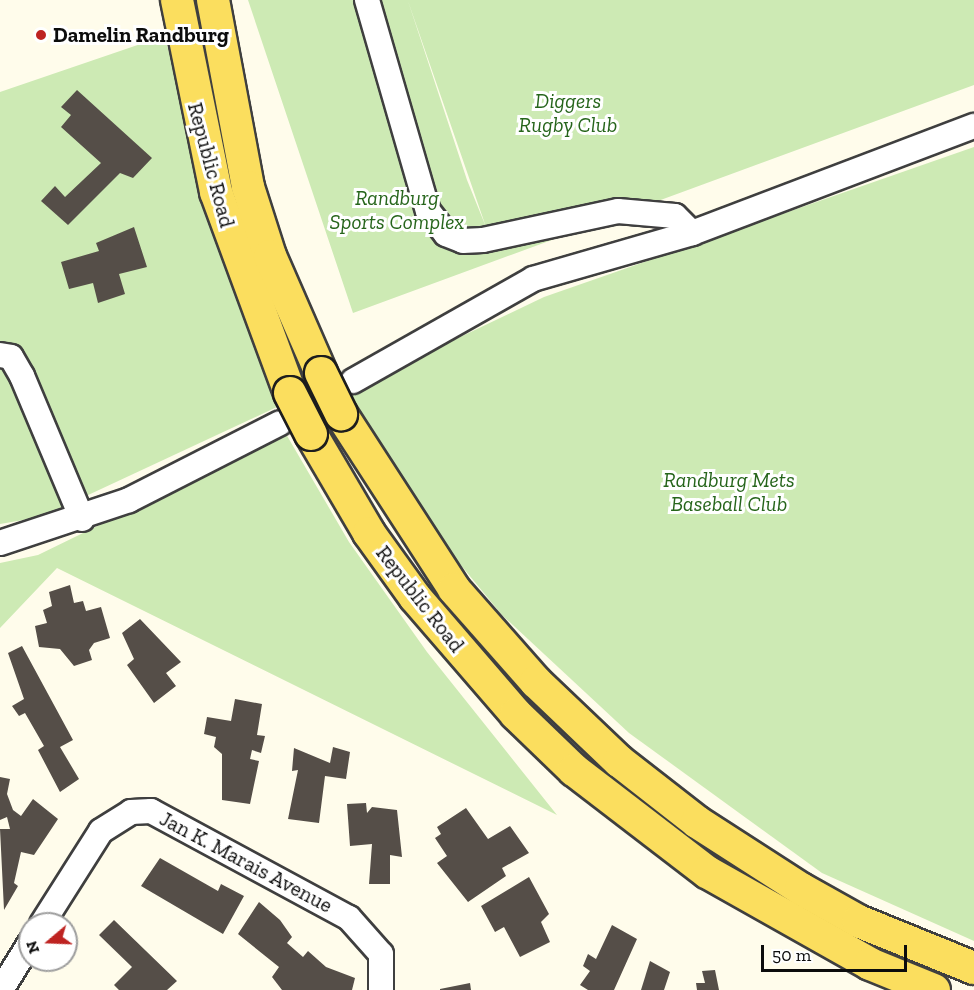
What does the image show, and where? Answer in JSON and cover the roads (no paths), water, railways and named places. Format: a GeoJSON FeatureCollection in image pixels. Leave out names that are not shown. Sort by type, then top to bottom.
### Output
{"type":"FeatureCollection","features":[{"type":"Feature","properties":{"kind":"main road","name":"Republic Road"},"geometry":{"type":"LineString","coordinates":[[177,0],[216,192],[290,393],[311,434],[369,533],[416,597],[516,714],[574,770],[707,872],[870,964],[934,990]]}},
{"type":"Feature","properties":{"kind":"main road","name":"Republic Road"},"geometry":{"type":"LineString","coordinates":[[213,0],[248,187],[270,256],[341,414],[454,589],[536,682],[619,761],[697,822],[801,889],[878,930],[974,968]]}},
{"type":"Feature","properties":{"kind":"street"},"geometry":{"type":"LineString","coordinates":[[367,0],[424,201],[446,234],[463,241],[483,240],[618,211],[675,216],[686,221],[692,233]]}},
{"type":"Feature","properties":{"kind":"street"},"geometry":{"type":"LineString","coordinates":[[353,381],[533,279],[692,233],[974,126]]}},
{"type":"Feature","properties":{"kind":"street"},"geometry":{"type":"LineString","coordinates":[[0,355],[11,357],[22,375],[82,519]]}},
{"type":"Feature","properties":{"kind":"street"},"geometry":{"type":"LineString","coordinates":[[0,543],[82,519],[280,423]]}},
{"type":"Feature","properties":{"kind":"street","name":"Jan K. Marais Avenue"},"geometry":{"type":"LineString","coordinates":[[50,912],[101,831],[131,812],[151,811],[349,918],[381,954],[381,990]]}},
{"type":"Feature","properties":{"kind":"street"},"geometry":{"type":"LineString","coordinates":[[1,990],[18,962]]}},
{"type":"Feature","properties":{"kind":"place","name":"Damelin Randburg"},"geometry":{"type":"Point","coordinates":[41,35]}},
{"type":"Feature","properties":{"kind":"park label","name":"Diggers Rugby Club"},"geometry":{"type":"Point","coordinates":[568,113]}},
{"type":"Feature","properties":{"kind":"park label","name":"Randburg Sports Complex"},"geometry":{"type":"Point","coordinates":[397,210]}},
{"type":"Feature","properties":{"kind":"park label","name":"Randburg Mets Baseball Club"},"geometry":{"type":"Point","coordinates":[729,492]}}]}
